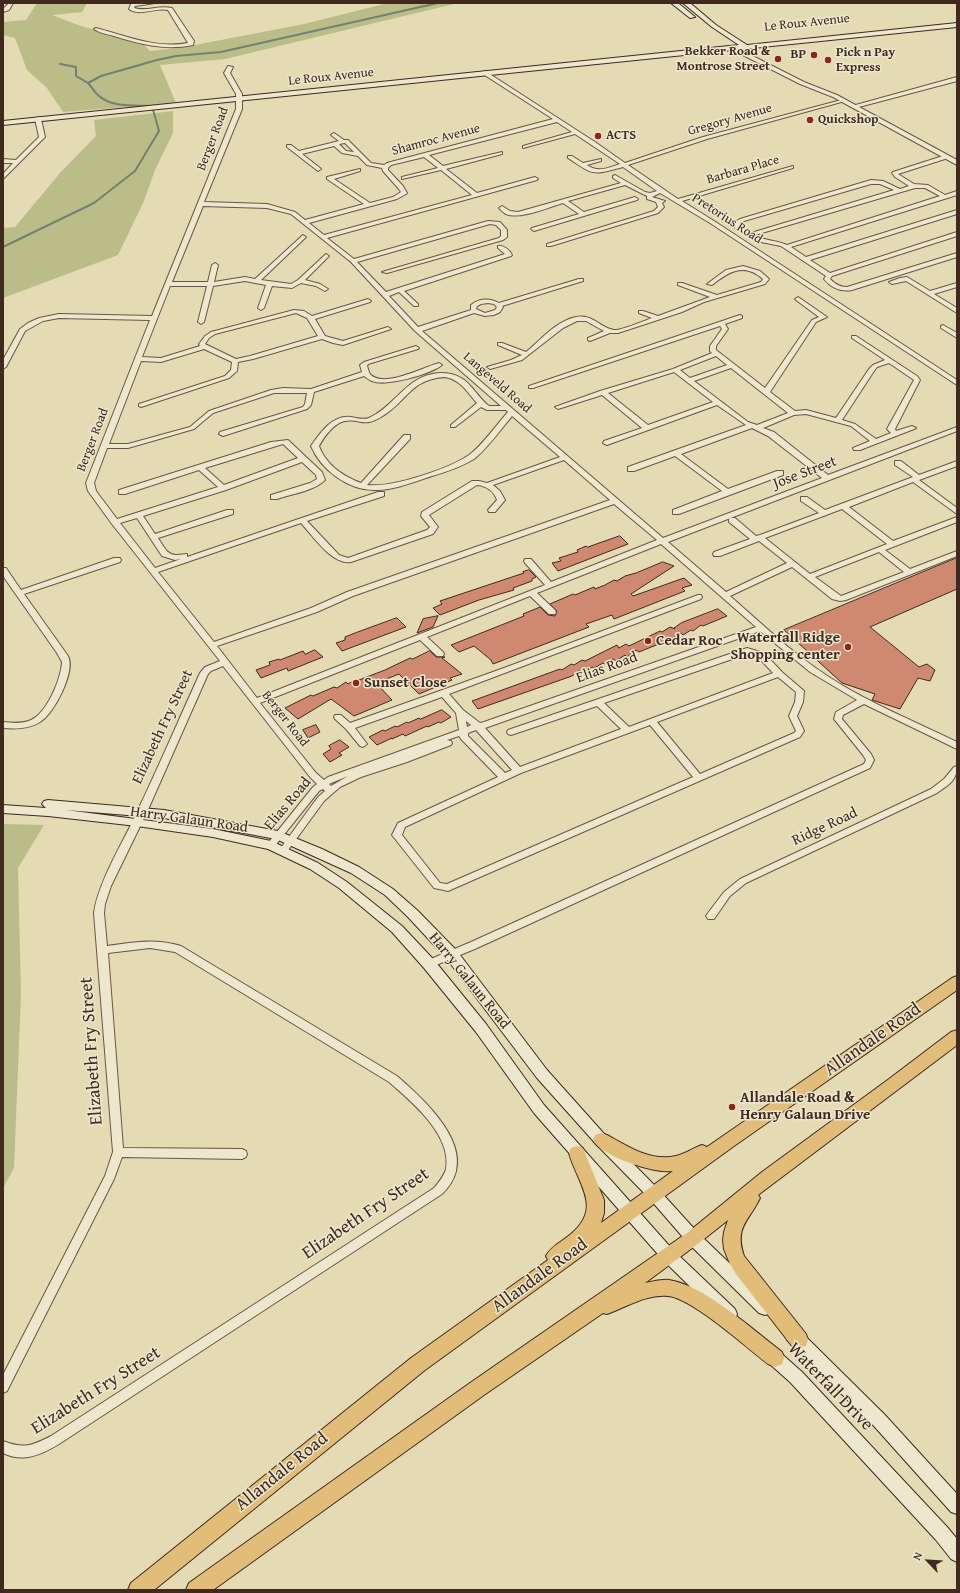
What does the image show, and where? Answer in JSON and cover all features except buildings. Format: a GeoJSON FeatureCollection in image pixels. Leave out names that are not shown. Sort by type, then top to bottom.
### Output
{"type":"FeatureCollection","features":[{"type":"Feature","properties":{"kind":"main road"},"geometry":{"type":"LineString","coordinates":[[674,3],[714,34]]}},
{"type":"Feature","properties":{"kind":"main road"},"geometry":{"type":"LineString","coordinates":[[686,3],[735,45]]}},
{"type":"Feature","properties":{"kind":"main road","name":"Le Roux Avenue"},"geometry":{"type":"LineString","coordinates":[[3,123],[661,55],[957,19]]}},
{"type":"Feature","properties":{"kind":"main road","name":"Le Roux Avenue"},"geometry":{"type":"LineString","coordinates":[[661,55],[725,43],[746,47],[957,25]]}},
{"type":"Feature","properties":{"kind":"main road","name":"Harry Galaun Road"},"geometry":{"type":"LineString","coordinates":[[3,803],[52,804],[139,817],[213,833],[281,843],[355,870],[389,892],[413,914],[452,955],[542,1074],[601,1140],[654,1194]]}},
{"type":"Feature","properties":{"kind":"main road","name":"Harry Galaun Road"},"geometry":{"type":"LineString","coordinates":[[3,809],[139,817]]}},
{"type":"Feature","properties":{"kind":"main road","name":"Harry Galaun Road"},"geometry":{"type":"LineString","coordinates":[[281,843],[348,888],[397,929],[429,964],[481,1028],[540,1109],[630,1212]]}},
{"type":"Feature","properties":{"kind":"main road","name":"Allandale Road"},"geometry":{"type":"LineString","coordinates":[[138,1590],[418,1364],[728,1141],[957,982]]}},
{"type":"Feature","properties":{"kind":"main road"},"geometry":{"type":"LineString","coordinates":[[196,1590],[477,1389],[582,1317],[692,1238],[768,1177],[895,1084],[957,1036]]}},
{"type":"Feature","properties":{"kind":"main road"},"geometry":{"type":"LineString","coordinates":[[601,1140],[643,1162],[654,1164],[679,1163],[728,1141]]}},
{"type":"Feature","properties":{"kind":"main road"},"geometry":{"type":"LineString","coordinates":[[534,1281],[554,1257],[588,1228],[596,1214],[597,1204],[595,1195],[584,1174],[577,1153]]}},
{"type":"Feature","properties":{"kind":"main road"},"geometry":{"type":"LineString","coordinates":[[768,1177],[742,1209],[732,1234],[732,1248],[736,1259],[742,1268],[799,1340]]}},
{"type":"Feature","properties":{"kind":"main road","name":"Waterfall Drive"},"geometry":{"type":"LineString","coordinates":[[654,1194],[692,1238],[799,1340],[879,1420],[957,1506]]}},
{"type":"Feature","properties":{"kind":"main road","name":"Waterfall Drive"},"geometry":{"type":"LineString","coordinates":[[630,1212],[668,1255],[796,1377],[942,1534],[957,1553]]}},
{"type":"Feature","properties":{"kind":"main road"},"geometry":{"type":"LineString","coordinates":[[582,1317],[642,1291],[667,1288],[677,1290],[702,1302],[775,1358]]}},
{"type":"Feature","properties":{"kind":"street"},"geometry":{"type":"LineString","coordinates":[[3,11],[8,9],[11,3]]}},
{"type":"Feature","properties":{"kind":"street"},"geometry":{"type":"LineString","coordinates":[[96,29],[162,47],[175,47],[192,44],[171,10],[158,7],[135,11],[131,9],[133,5],[153,3]]}},
{"type":"Feature","properties":{"kind":"street"},"geometry":{"type":"LineString","coordinates":[[735,45],[802,83],[843,100],[957,163]]}},
{"type":"Feature","properties":{"kind":"street"},"geometry":{"type":"LineString","coordinates":[[746,47],[830,91],[835,96]]}},
{"type":"Feature","properties":{"kind":"street","name":"Berger Road"},"geometry":{"type":"LineString","coordinates":[[230,67],[227,73],[242,98],[239,109],[154,318],[90,483],[92,491],[153,571],[255,702],[326,787]]}},
{"type":"Feature","properties":{"kind":"street","name":"Pretorius Road"},"geometry":{"type":"LineString","coordinates":[[485,73],[576,132],[661,191],[712,222],[957,383]]}},
{"type":"Feature","properties":{"kind":"street"},"geometry":{"type":"LineString","coordinates":[[854,106],[957,78]]}},
{"type":"Feature","properties":{"kind":"street","name":"Gregory Avenue"},"geometry":{"type":"LineString","coordinates":[[570,157],[594,172],[624,165],[704,138],[843,100]]}},
{"type":"Feature","properties":{"kind":"street"},"geometry":{"type":"LineString","coordinates":[[3,177],[42,137],[38,119]]}},
{"type":"Feature","properties":{"kind":"street","name":"Shamroc Avenue"},"geometry":{"type":"LineString","coordinates":[[304,222],[395,198],[404,193],[401,187],[384,170],[389,164],[557,120]]}},
{"type":"Feature","properties":{"kind":"street"},"geometry":{"type":"LineString","coordinates":[[525,147],[576,132]]}},
{"type":"Feature","properties":{"kind":"street"},"geometry":{"type":"LineString","coordinates":[[334,134],[361,155],[369,164],[385,167]]}},
{"type":"Feature","properties":{"kind":"street"},"geometry":{"type":"LineString","coordinates":[[298,154],[345,142]]}},
{"type":"Feature","properties":{"kind":"street"},"geometry":{"type":"LineString","coordinates":[[335,144],[344,152],[361,155]]}},
{"type":"Feature","properties":{"kind":"street"},"geometry":{"type":"LineString","coordinates":[[289,146],[318,169]]}},
{"type":"Feature","properties":{"kind":"street"},"geometry":{"type":"LineString","coordinates":[[404,178],[500,153]]}},
{"type":"Feature","properties":{"kind":"street"},"geometry":{"type":"LineString","coordinates":[[424,154],[476,195]]}},
{"type":"Feature","properties":{"kind":"street"},"geometry":{"type":"LineString","coordinates":[[913,186],[897,176],[895,173],[946,157]]}},
{"type":"Feature","properties":{"kind":"street"},"geometry":{"type":"LineString","coordinates":[[582,165],[598,160]]}},
{"type":"Feature","properties":{"kind":"street"},"geometry":{"type":"LineString","coordinates":[[3,161],[17,162]]}},
{"type":"Feature","properties":{"kind":"street","name":"Barbara Place"},"geometry":{"type":"LineString","coordinates":[[658,201],[675,200],[791,167]]}},
{"type":"Feature","properties":{"kind":"street"},"geometry":{"type":"LineString","coordinates":[[358,170],[329,178],[369,205]]}},
{"type":"Feature","properties":{"kind":"street"},"geometry":{"type":"LineString","coordinates":[[615,177],[642,193],[650,195],[661,191]]}},
{"type":"Feature","properties":{"kind":"street"},"geometry":{"type":"LineString","coordinates":[[323,237],[535,179]]}},
{"type":"Feature","properties":{"kind":"street"},"geometry":{"type":"LineString","coordinates":[[829,275],[786,247],[774,242],[760,240],[750,235],[737,227],[738,222],[871,182],[881,182],[898,190]]}},
{"type":"Feature","properties":{"kind":"street"},"geometry":{"type":"LineString","coordinates":[[502,208],[508,213],[515,215],[626,183]]}},
{"type":"Feature","properties":{"kind":"street"},"geometry":{"type":"LineString","coordinates":[[750,235],[913,186],[926,186],[945,197]]}},
{"type":"Feature","properties":{"kind":"street"},"geometry":{"type":"LineString","coordinates":[[786,247],[957,193]]}},
{"type":"Feature","properties":{"kind":"street"},"geometry":{"type":"LineString","coordinates":[[550,245],[656,212],[661,207],[658,201],[649,198],[650,195]]}},
{"type":"Feature","properties":{"kind":"street"},"geometry":{"type":"LineString","coordinates":[[534,229],[635,199]]}},
{"type":"Feature","properties":{"kind":"street"},"geometry":{"type":"LineString","coordinates":[[564,201],[583,214]]}},
{"type":"Feature","properties":{"kind":"street","name":"Langeveld Road"},"geometry":{"type":"LineString","coordinates":[[201,204],[267,206],[293,213],[353,261],[417,330],[725,595],[760,628],[826,679],[864,700],[957,746]]}},
{"type":"Feature","properties":{"kind":"street"},"geometry":{"type":"LineString","coordinates":[[806,259],[957,212]]}},
{"type":"Feature","properties":{"kind":"street"},"geometry":{"type":"LineString","coordinates":[[353,261],[490,222],[498,223],[504,230],[504,237],[501,239],[385,272]]}},
{"type":"Feature","properties":{"kind":"street"},"geometry":{"type":"LineString","coordinates":[[829,275],[957,234]]}},
{"type":"Feature","properties":{"kind":"street"},"geometry":{"type":"LineString","coordinates":[[256,280],[303,237]]}},
{"type":"Feature","properties":{"kind":"street"},"geometry":{"type":"LineString","coordinates":[[384,295],[509,256],[508,253],[500,247]]}},
{"type":"Feature","properties":{"kind":"street"},"geometry":{"type":"LineString","coordinates":[[829,275],[827,279],[828,281],[839,288],[850,289],[957,255]]}},
{"type":"Feature","properties":{"kind":"street"},"geometry":{"type":"LineString","coordinates":[[168,284],[210,284],[237,280],[256,280],[288,287],[300,281],[326,256]]}},
{"type":"Feature","properties":{"kind":"street"},"geometry":{"type":"LineString","coordinates":[[948,258],[957,263]]}},
{"type":"Feature","properties":{"kind":"street"},"geometry":{"type":"LineString","coordinates":[[201,322],[215,265]]}},
{"type":"Feature","properties":{"kind":"street"},"geometry":{"type":"LineString","coordinates":[[758,273],[778,266]]}},
{"type":"Feature","properties":{"kind":"street"},"geometry":{"type":"LineString","coordinates":[[490,367],[518,360],[553,332],[576,319],[582,318],[594,321],[609,330],[616,332],[765,282],[766,278],[758,273],[742,268],[725,272],[710,284]]}},
{"type":"Feature","properties":{"kind":"street"},"geometry":{"type":"LineString","coordinates":[[859,293],[904,279],[930,293],[957,311]]}},
{"type":"Feature","properties":{"kind":"street"},"geometry":{"type":"LineString","coordinates":[[474,311],[474,305],[480,302],[492,302],[498,305],[581,280]]}},
{"type":"Feature","properties":{"kind":"street"},"geometry":{"type":"LineString","coordinates":[[300,281],[318,285],[326,290]]}},
{"type":"Feature","properties":{"kind":"street"},"geometry":{"type":"LineString","coordinates":[[261,308],[269,284]]}},
{"type":"Feature","properties":{"kind":"street"},"geometry":{"type":"LineString","coordinates":[[680,284],[717,297]]}},
{"type":"Feature","properties":{"kind":"street"},"geometry":{"type":"LineString","coordinates":[[930,293],[957,285]]}},
{"type":"Feature","properties":{"kind":"street"},"geometry":{"type":"LineString","coordinates":[[400,290],[416,305]]}},
{"type":"Feature","properties":{"kind":"street"},"geometry":{"type":"LineString","coordinates":[[766,392],[814,321],[824,317],[798,299]]}},
{"type":"Feature","properties":{"kind":"street"},"geometry":{"type":"LineString","coordinates":[[311,318],[368,301]]}},
{"type":"Feature","properties":{"kind":"street"},"geometry":{"type":"LineString","coordinates":[[417,330],[474,311],[481,314],[491,314],[500,309],[498,305]]}},
{"type":"Feature","properties":{"kind":"street"},"geometry":{"type":"LineString","coordinates":[[204,347],[202,344],[204,339],[213,333],[288,312],[304,312],[311,318],[322,337]]}},
{"type":"Feature","properties":{"kind":"street"},"geometry":{"type":"LineString","coordinates":[[641,312],[658,318]]}},
{"type":"Feature","properties":{"kind":"street"},"geometry":{"type":"LineString","coordinates":[[3,367],[22,330],[41,319],[59,316],[154,318]]}},
{"type":"Feature","properties":{"kind":"street"},"geometry":{"type":"LineString","coordinates":[[531,387],[740,317]]}},
{"type":"Feature","properties":{"kind":"street"},"geometry":{"type":"LineString","coordinates":[[722,324],[725,329],[712,348],[716,354],[793,413]]}},
{"type":"Feature","properties":{"kind":"street"},"geometry":{"type":"LineString","coordinates":[[943,327],[957,336]]}},
{"type":"Feature","properties":{"kind":"street"},"geometry":{"type":"LineString","coordinates":[[138,359],[160,360],[204,347],[235,361],[251,358],[322,337],[335,342],[343,343],[388,329]]}},
{"type":"Feature","properties":{"kind":"street"},"geometry":{"type":"LineString","coordinates":[[590,339],[609,330]]}},
{"type":"Feature","properties":{"kind":"street"},"geometry":{"type":"LineString","coordinates":[[854,337],[888,361],[915,377],[917,380],[891,429],[894,434]]}},
{"type":"Feature","properties":{"kind":"street"},"geometry":{"type":"LineString","coordinates":[[500,344],[525,354]]}},
{"type":"Feature","properties":{"kind":"street"},"geometry":{"type":"LineString","coordinates":[[416,348],[366,363],[363,366],[367,373],[376,381],[385,382],[439,365]]}},
{"type":"Feature","properties":{"kind":"street"},"geometry":{"type":"LineString","coordinates":[[558,406],[675,370],[716,354]]}},
{"type":"Feature","properties":{"kind":"street"},"geometry":{"type":"LineString","coordinates":[[141,405],[227,377],[234,371],[235,361]]}},
{"type":"Feature","properties":{"kind":"street"},"geometry":{"type":"LineString","coordinates":[[838,421],[870,370],[875,366],[888,361]]}},
{"type":"Feature","properties":{"kind":"street"},"geometry":{"type":"LineString","coordinates":[[689,380],[731,366]]}},
{"type":"Feature","properties":{"kind":"street"},"geometry":{"type":"LineString","coordinates":[[675,370],[754,427],[771,434],[827,478]]}},
{"type":"Feature","properties":{"kind":"street"},"geometry":{"type":"LineString","coordinates":[[104,446],[131,445],[192,428],[211,412],[277,390],[311,391],[367,373]]}},
{"type":"Feature","properties":{"kind":"street"},"geometry":{"type":"LineString","coordinates":[[436,375],[448,375],[461,381],[473,392],[481,403],[491,409],[510,410],[473,456],[468,460],[391,486],[375,488],[362,486],[333,472],[316,452],[315,446],[319,440],[336,423],[345,418],[361,421],[372,419],[421,380],[436,375]]}},
{"type":"Feature","properties":{"kind":"street"},"geometry":{"type":"LineString","coordinates":[[223,434],[305,408],[308,405],[311,391]]}},
{"type":"Feature","properties":{"kind":"street"},"geometry":{"type":"LineString","coordinates":[[602,392],[646,427]]}},
{"type":"Feature","properties":{"kind":"street"},"geometry":{"type":"LineString","coordinates":[[607,443],[646,427],[718,402]]}},
{"type":"Feature","properties":{"kind":"street"},"geometry":{"type":"LineString","coordinates":[[453,426],[481,403]]}},
{"type":"Feature","properties":{"kind":"street"},"geometry":{"type":"LineString","coordinates":[[631,469],[793,413],[806,412],[853,425],[876,440]]}},
{"type":"Feature","properties":{"kind":"street"},"geometry":{"type":"LineString","coordinates":[[857,448],[912,428]]}},
{"type":"Feature","properties":{"kind":"street","name":"Jose Street"},"geometry":{"type":"LineString","coordinates":[[255,702],[662,541],[957,429]]}},
{"type":"Feature","properties":{"kind":"street"},"geometry":{"type":"LineString","coordinates":[[362,486],[407,437]]}},
{"type":"Feature","properties":{"kind":"street"},"geometry":{"type":"LineString","coordinates":[[122,492],[282,442],[288,444],[319,474],[321,480],[313,485],[274,497]]}},
{"type":"Feature","properties":{"kind":"street"},"geometry":{"type":"LineString","coordinates":[[677,454],[727,492]]}},
{"type":"Feature","properties":{"kind":"street"},"geometry":{"type":"LineString","coordinates":[[487,485],[564,458]]}},
{"type":"Feature","properties":{"kind":"street"},"geometry":{"type":"LineString","coordinates":[[115,522],[223,488],[303,459]]}},
{"type":"Feature","properties":{"kind":"street"},"geometry":{"type":"LineString","coordinates":[[898,463],[957,512]]}},
{"type":"Feature","properties":{"kind":"street"},"geometry":{"type":"LineString","coordinates":[[717,554],[957,463]]}},
{"type":"Feature","properties":{"kind":"street"},"geometry":{"type":"LineString","coordinates":[[200,467],[223,488]]}},
{"type":"Feature","properties":{"kind":"street"},"geometry":{"type":"LineString","coordinates":[[676,512],[780,473]]}},
{"type":"Feature","properties":{"kind":"street"},"geometry":{"type":"LineString","coordinates":[[303,521],[336,557],[341,559],[354,559],[430,532],[434,527],[425,516],[427,512],[472,484],[480,482],[487,485],[501,498],[500,503],[492,510]]}},
{"type":"Feature","properties":{"kind":"street"},"geometry":{"type":"LineString","coordinates":[[153,571],[381,494]]}},
{"type":"Feature","properties":{"kind":"street"},"geometry":{"type":"LineString","coordinates":[[804,499],[824,513]]}},
{"type":"Feature","properties":{"kind":"street"},"geometry":{"type":"LineString","coordinates":[[212,645],[292,618],[357,592],[615,501]]}},
{"type":"Feature","properties":{"kind":"street"},"geometry":{"type":"LineString","coordinates":[[139,515],[165,554],[171,557],[181,557],[342,502]]}},
{"type":"Feature","properties":{"kind":"street"},"geometry":{"type":"LineString","coordinates":[[842,506],[892,544]]}},
{"type":"Feature","properties":{"kind":"street"},"geometry":{"type":"LineString","coordinates":[[153,537],[230,512]]}},
{"type":"Feature","properties":{"kind":"street"},"geometry":{"type":"LineString","coordinates":[[809,577],[957,519]]}},
{"type":"Feature","properties":{"kind":"street"},"geometry":{"type":"LineString","coordinates":[[732,520],[837,598],[842,599],[957,553]]}},
{"type":"Feature","properties":{"kind":"street"},"geometry":{"type":"LineString","coordinates":[[880,550],[910,572]]}},
{"type":"Feature","properties":{"kind":"street"},"geometry":{"type":"LineString","coordinates":[[19,593],[117,560]]}},
{"type":"Feature","properties":{"kind":"street"},"geometry":{"type":"LineString","coordinates":[[528,561],[550,586]]}},
{"type":"Feature","properties":{"kind":"street"},"geometry":{"type":"LineString","coordinates":[[725,595],[792,564]]}},
{"type":"Feature","properties":{"kind":"street"},"geometry":{"type":"LineString","coordinates":[[3,570],[66,661],[66,667],[57,691],[41,717],[32,722],[21,725],[3,725]]}},
{"type":"Feature","properties":{"kind":"street"},"geometry":{"type":"LineString","coordinates":[[532,593],[552,612]]}},
{"type":"Feature","properties":{"kind":"street"},"geometry":{"type":"LineString","coordinates":[[348,727],[443,693],[698,597]]}},
{"type":"Feature","properties":{"kind":"street","name":"Elias Road"},"geometry":{"type":"LineString","coordinates":[[281,843],[316,789],[337,785],[358,775],[404,760],[481,727],[760,628]]}},
{"type":"Feature","properties":{"kind":"street"},"geometry":{"type":"LineString","coordinates":[[422,636],[440,654]]}},
{"type":"Feature","properties":{"kind":"street"},"geometry":{"type":"LineString","coordinates":[[511,732],[747,651],[762,655],[779,674],[800,691],[799,702],[793,716],[800,731],[797,735],[448,888],[437,886],[397,834],[401,825],[518,771],[779,674]]}},
{"type":"Feature","properties":{"kind":"street","name":"Elizabeth Fry Street"},"geometry":{"type":"LineString","coordinates":[[3,1387],[110,1176],[118,1152],[99,914],[102,895],[204,673],[208,669],[225,662]]}},
{"type":"Feature","properties":{"kind":"street"},"geometry":{"type":"LineString","coordinates":[[443,693],[460,712],[481,727],[518,771]]}},
{"type":"Feature","properties":{"kind":"street"},"geometry":{"type":"LineString","coordinates":[[429,964],[452,955],[866,766],[870,760],[867,754],[838,719],[839,714],[864,700]]}},
{"type":"Feature","properties":{"kind":"street"},"geometry":{"type":"LineString","coordinates":[[598,702],[627,730]]}},
{"type":"Feature","properties":{"kind":"street"},"geometry":{"type":"LineString","coordinates":[[460,712],[463,734],[503,777]]}},
{"type":"Feature","properties":{"kind":"street"},"geometry":{"type":"LineString","coordinates":[[338,717],[364,744]]}},
{"type":"Feature","properties":{"kind":"street"},"geometry":{"type":"LineString","coordinates":[[651,722],[699,778]]}},
{"type":"Feature","properties":{"kind":"street","name":"Ridge Road"},"geometry":{"type":"LineString","coordinates":[[711,916],[727,894],[743,881],[934,791],[947,781],[957,769]]}},
{"type":"Feature","properties":{"kind":"street","name":"Elias Road"},"geometry":{"type":"LineString","coordinates":[[281,843],[321,799],[326,787]]}},
{"type":"Feature","properties":{"kind":"street","name":"Elizabeth Fry Street"},"geometry":{"type":"LineString","coordinates":[[3,1447],[9,1451],[24,1453],[38,1449],[55,1440],[438,1191],[447,1180],[451,1168],[451,1148],[443,1134],[420,1103],[393,1079],[178,950],[167,945],[156,944],[103,950]]}},
{"type":"Feature","properties":{"kind":"street"},"geometry":{"type":"LineString","coordinates":[[118,1152],[242,1154]]}},
{"type":"Feature","properties":{"kind":"green space"},"geometry":{"type":"Polygon","coordinates":[[[37,3],[87,3],[82,12],[52,15],[78,25],[143,44],[150,51],[185,47],[304,24],[388,3],[458,3],[225,59],[160,65],[176,103],[63,112],[47,88],[27,70],[15,38],[3,35],[3,22],[26,20],[37,3]]]}},
{"type":"Feature","properties":{"kind":"green space"},"geometry":{"type":"Polygon","coordinates":[[[173,111],[173,133],[155,170],[144,201],[118,255],[3,298],[3,228],[15,227],[60,173],[96,136],[94,120],[173,111]]]}},
{"type":"Feature","properties":{"kind":"green space"},"geometry":{"type":"Polygon","coordinates":[[[3,824],[44,825],[18,868],[21,994],[14,1168],[3,1188],[3,824]]]}},
{"type":"Feature","properties":{"kind":"waterway"},"geometry":{"type":"LineString","coordinates":[[88,83],[101,76],[157,60],[176,56],[221,52],[438,3]]}},
{"type":"Feature","properties":{"kind":"waterway"},"geometry":{"type":"LineString","coordinates":[[60,64],[76,67],[76,76],[88,83]]}},
{"type":"Feature","properties":{"kind":"waterway"},"geometry":{"type":"LineString","coordinates":[[3,247],[94,203],[135,171],[159,131],[152,106],[124,105],[110,102],[97,94],[88,83]]}},
{"type":"Feature","properties":{"kind":"place","name":"BP"},"geometry":{"type":"Point","coordinates":[814,55]}},
{"type":"Feature","properties":{"kind":"place","name":"Bekker Road & Montrose Street"},"geometry":{"type":"Point","coordinates":[778,59]}},
{"type":"Feature","properties":{"kind":"place","name":"Pick n Pay Express"},"geometry":{"type":"Point","coordinates":[828,60]}},
{"type":"Feature","properties":{"kind":"place","name":"Quickshop"},"geometry":{"type":"Point","coordinates":[810,120]}},
{"type":"Feature","properties":{"kind":"place","name":"ACTS"},"geometry":{"type":"Point","coordinates":[598,136]}},
{"type":"Feature","properties":{"kind":"place","name":"Cedar Roc"},"geometry":{"type":"Point","coordinates":[648,641]}},
{"type":"Feature","properties":{"kind":"place","name":"Waterfall Ridge Shopping center"},"geometry":{"type":"Point","coordinates":[848,647]}},
{"type":"Feature","properties":{"kind":"place","name":"Sunset Close"},"geometry":{"type":"Point","coordinates":[356,683]}},
{"type":"Feature","properties":{"kind":"place","name":"Allandale Road & Henry Galaun Drive"},"geometry":{"type":"Point","coordinates":[732,1107]}}]}
